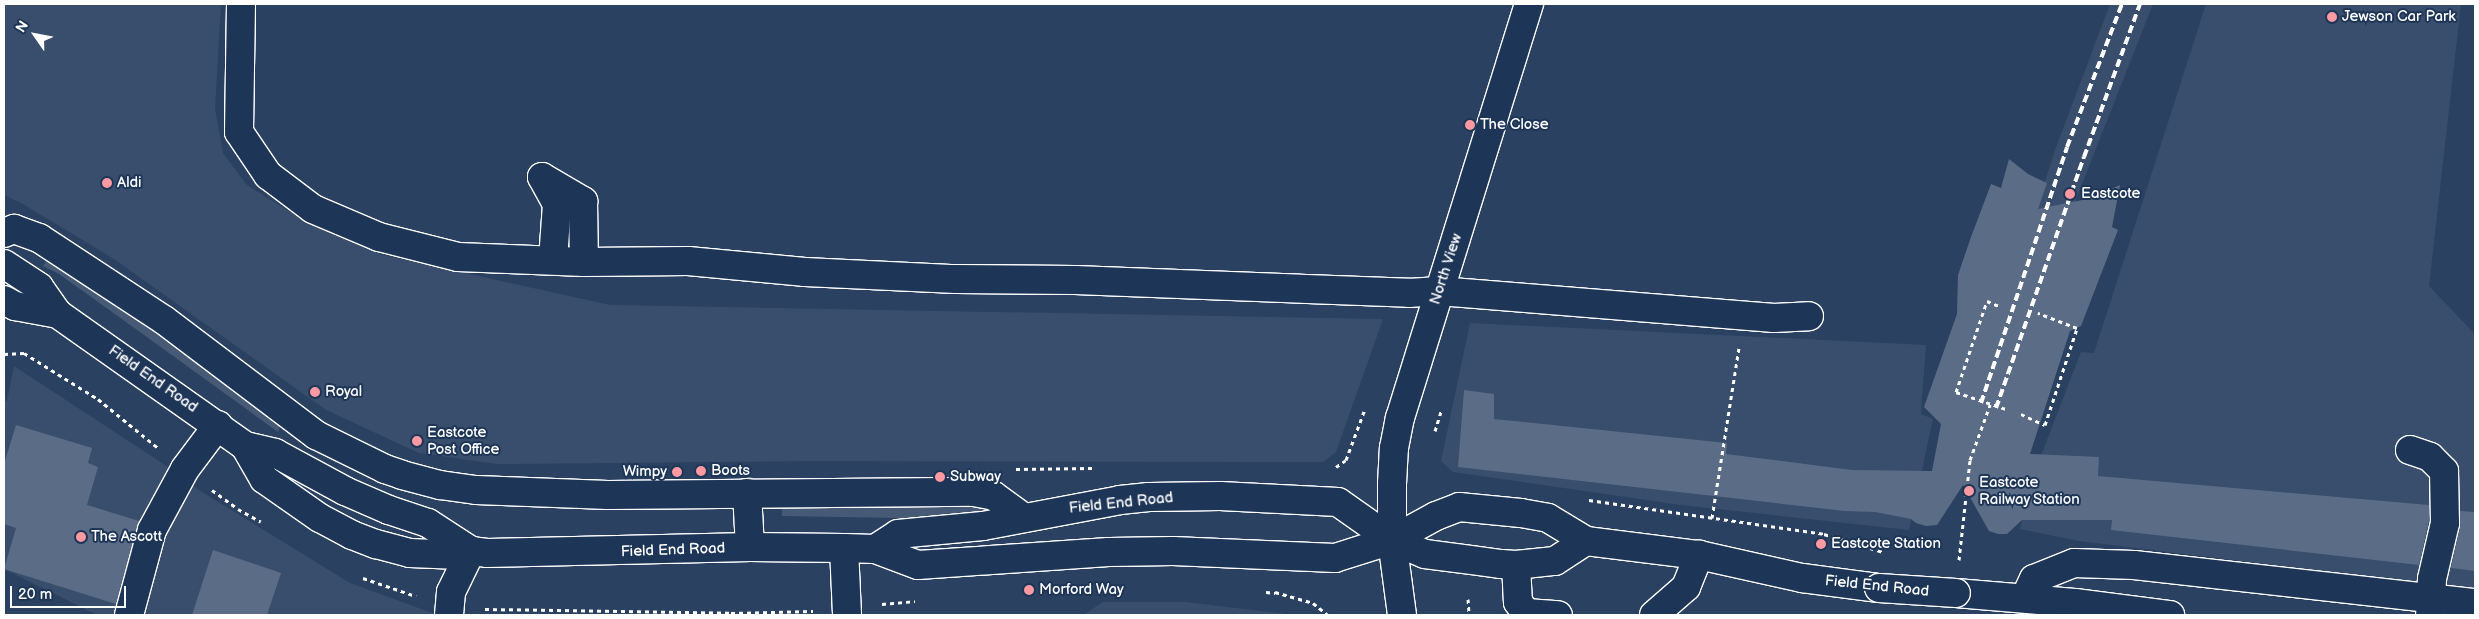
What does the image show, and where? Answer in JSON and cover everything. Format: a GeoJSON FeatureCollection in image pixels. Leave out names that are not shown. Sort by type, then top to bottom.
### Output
{"type":"FeatureCollection","features":[{"type":"Feature","properties":{"kind":"street"},"geometry":{"type":"LineString","coordinates":[[241,4],[239,132],[268,175],[313,209],[379,238],[458,257],[584,262],[688,261],[805,272],[938,278],[1075,280],[1409,292],[1439,291],[1774,318],[1809,316]]}},
{"type":"Feature","properties":{"kind":"street","name":"North View"},"geometry":{"type":"LineString","coordinates":[[1402,615],[1392,540],[1394,448],[1400,418],[1530,4]]}},
{"type":"Feature","properties":{"kind":"street"},"geometry":{"type":"LineString","coordinates":[[553,260],[556,204],[542,177],[583,201],[584,262]]}},
{"type":"Feature","properties":{"kind":"street"},"geometry":{"type":"LineString","coordinates":[[4,233],[14,229],[39,238],[164,320],[316,435],[402,476],[440,485],[476,490],[608,495],[974,492],[994,496],[1024,518]]}},
{"type":"Feature","properties":{"kind":"street","name":"Field End Road"},"geometry":{"type":"LineString","coordinates":[[4,264],[39,288],[58,314],[218,425],[245,446],[264,479],[320,518],[352,535],[410,553],[459,555],[471,551],[516,553],[750,547],[844,548],[875,549],[918,565],[1109,552],[1173,552],[1335,558],[1392,540],[1436,516],[1459,507],[1521,513],[1548,518],[1586,541],[1699,555],[1802,578],[1879,588],[2025,598],[2170,615]]}},
{"type":"Feature","properties":{"kind":"street","name":"Field End Road"},"geometry":{"type":"LineString","coordinates":[[8,307],[58,314]]}},
{"type":"Feature","properties":{"kind":"street"},"geometry":{"type":"LineString","coordinates":[[129,615],[152,530],[185,469],[218,425]]}},
{"type":"Feature","properties":{"kind":"street"},"geometry":{"type":"LineString","coordinates":[[302,468],[316,435]]}},
{"type":"Feature","properties":{"kind":"street","name":"Field End Road"},"geometry":{"type":"LineString","coordinates":[[245,446],[275,453],[376,505],[428,523],[471,551]]}},
{"type":"Feature","properties":{"kind":"street"},"geometry":{"type":"LineString","coordinates":[[2410,450],[2430,458],[2444,472],[2445,523],[2432,578],[2430,606]]}},
{"type":"Feature","properties":{"kind":"street"},"geometry":{"type":"LineString","coordinates":[[747,493],[750,547]]}},
{"type":"Feature","properties":{"kind":"street","name":"Field End Road"},"geometry":{"type":"LineString","coordinates":[[875,549],[898,534],[983,526],[1077,507],[1149,497],[1220,496],[1338,502],[1392,540],[1425,554],[1516,565],[1555,561],[1586,541]]}},
{"type":"Feature","properties":{"kind":"street"},"geometry":{"type":"LineString","coordinates":[[844,548],[847,615]]}},
{"type":"Feature","properties":{"kind":"street"},"geometry":{"type":"LineString","coordinates":[[449,615],[451,592],[471,551]]}},
{"type":"Feature","properties":{"kind":"street"},"geometry":{"type":"LineString","coordinates":[[1654,615],[1686,587],[1699,555]]}},
{"type":"Feature","properties":{"kind":"street"},"geometry":{"type":"LineString","coordinates":[[2025,598],[2034,579],[2074,563],[2134,565],[2430,606],[2475,603]]}},
{"type":"Feature","properties":{"kind":"street"},"geometry":{"type":"LineString","coordinates":[[1516,565],[1518,602],[1526,613],[1558,615]]}},
{"type":"Feature","properties":{"kind":"path"},"geometry":{"type":"LineString","coordinates":[[2001,307],[1987,301],[1956,392],[2006,409]]}},
{"type":"Feature","properties":{"kind":"path"},"geometry":{"type":"LineString","coordinates":[[2021,414],[2046,426],[2077,328],[2038,313]]}},
{"type":"Feature","properties":{"kind":"path"},"geometry":{"type":"LineString","coordinates":[[1712,518],[1744,315]]}},
{"type":"Feature","properties":{"kind":"path"},"geometry":{"type":"LineString","coordinates":[[1959,564],[1970,460],[1990,404]]}},
{"type":"Feature","properties":{"kind":"path"},"geometry":{"type":"LineString","coordinates":[[1335,468],[1346,460],[1350,447]]}},
{"type":"Feature","properties":{"kind":"path"},"geometry":{"type":"LineString","coordinates":[[1011,469],[1098,468]]}},
{"type":"Feature","properties":{"kind":"path"},"geometry":{"type":"LineString","coordinates":[[1588,500],[1824,534],[1886,553]]}},
{"type":"Feature","properties":{"kind":"path"},"geometry":{"type":"LineString","coordinates":[[1274,587],[1275,593],[1313,603],[1328,615]]}},
{"type":"Feature","properties":{"kind":"path"},"geometry":{"type":"LineString","coordinates":[[1468,599],[1469,615]]}},
{"type":"Feature","properties":{"kind":"shaded area"},"geometry":{"type":"Polygon","coordinates":[[[4,4],[221,4],[215,109],[223,153],[247,185],[303,220],[383,255],[610,305],[1383,319],[1336,452],[1323,462],[809,461],[497,464],[419,453],[326,410],[114,259],[23,204],[4,195],[4,4]]]}},
{"type":"Feature","properties":{"kind":"shaded area"},"geometry":{"type":"Polygon","coordinates":[[[2110,4],[2153,4],[2075,202],[1976,396],[2055,150],[2110,4]]]}},
{"type":"Feature","properties":{"kind":"shaded area"},"geometry":{"type":"Polygon","coordinates":[[[2206,4],[2461,4],[2429,286],[2475,334],[2475,590],[2079,541],[2020,529],[2030,484],[2081,352],[2094,353],[2206,4]]]}},
{"type":"Feature","properties":{"kind":"shaded area"},"geometry":{"type":"Polygon","coordinates":[[[47,260],[91,284],[154,329],[281,424],[278,432],[59,274],[43,266],[47,260]]]}},
{"type":"Feature","properties":{"kind":"shaded area"},"geometry":{"type":"Polygon","coordinates":[[[1470,323],[1926,345],[1921,414],[1933,419],[1909,530],[1681,505],[1453,472],[1441,461],[1470,323]]]}},
{"type":"Feature","properties":{"kind":"shaded area"},"geometry":{"type":"Polygon","coordinates":[[[14,366],[159,461],[202,492],[350,583],[438,615],[97,615],[4,569],[4,400],[7,401],[14,366]]]}},
{"type":"Feature","properties":{"kind":"shaded area"},"geometry":{"type":"Polygon","coordinates":[[[782,503],[982,506],[982,519],[782,516],[782,503]]]}},
{"type":"Feature","properties":{"kind":"shaded area"},"geometry":{"type":"Polygon","coordinates":[[[1103,602],[1185,602],[1295,615],[1083,615],[1103,602]]]}},
{"type":"Feature","properties":{"kind":"building"},"geometry":{"type":"Polygon","coordinates":[[[2009,159],[2028,174],[2047,183],[2038,209],[2092,198],[2120,185],[2112,227],[2118,230],[2081,326],[2070,331],[2030,454],[2099,457],[2098,476],[2429,505],[2429,521],[2419,565],[2111,530],[2112,520],[2022,520],[2007,534],[1998,534],[1989,531],[1963,485],[1937,525],[1926,526],[1916,523],[1911,519],[1875,512],[1845,511],[1458,467],[1464,390],[1494,394],[1494,419],[1727,443],[1726,454],[1852,470],[1932,471],[1941,424],[1924,407],[1957,314],[1958,275],[1971,237],[1991,184],[2001,188],[2009,159]]]}},
{"type":"Feature","properties":{"kind":"building"},"geometry":{"type":"Polygon","coordinates":[[[16,425],[92,448],[88,463],[98,467],[87,505],[139,521],[116,604],[4,569],[16,528],[4,524],[4,464],[16,425]]]}},
{"type":"Feature","properties":{"kind":"building"},"geometry":{"type":"Polygon","coordinates":[[[2460,511],[2475,512],[2475,571],[2451,568],[2460,527],[2460,511]]]}},
{"type":"Feature","properties":{"kind":"building"},"geometry":{"type":"Polygon","coordinates":[[[213,550],[281,573],[267,615],[192,615],[213,550]]]}},
{"type":"Feature","properties":{"kind":"railway"},"geometry":{"type":"LineString","coordinates":[[1981,403],[2067,147],[2122,4]]}},
{"type":"Feature","properties":{"kind":"railway"},"geometry":{"type":"LineString","coordinates":[[1996,408],[2140,4]]}},
{"type":"Feature","properties":{"kind":"place","name":"Jewson Car Park"},"geometry":{"type":"Point","coordinates":[2332,17]}},
{"type":"Feature","properties":{"kind":"place","name":"The Close"},"geometry":{"type":"Point","coordinates":[1470,125]}},
{"type":"Feature","properties":{"kind":"place","name":"Aldi"},"geometry":{"type":"Point","coordinates":[107,183]}},
{"type":"Feature","properties":{"kind":"place","name":"Eastcote"},"geometry":{"type":"Point","coordinates":[2070,194]}},
{"type":"Feature","properties":{"kind":"place","name":"Royal"},"geometry":{"type":"Point","coordinates":[315,392]}},
{"type":"Feature","properties":{"kind":"place","name":"Eastcote Post Office"},"geometry":{"type":"Point","coordinates":[417,441]}},
{"type":"Feature","properties":{"kind":"place","name":"Boots"},"geometry":{"type":"Point","coordinates":[701,471]}},
{"type":"Feature","properties":{"kind":"place","name":"Wimpy"},"geometry":{"type":"Point","coordinates":[677,472]}},
{"type":"Feature","properties":{"kind":"place","name":"Subway"},"geometry":{"type":"Point","coordinates":[940,477]}},
{"type":"Feature","properties":{"kind":"place","name":"Eastcote Railway Station"},"geometry":{"type":"Point","coordinates":[1969,491]}},
{"type":"Feature","properties":{"kind":"place","name":"The Ascott"},"geometry":{"type":"Point","coordinates":[81,537]}},
{"type":"Feature","properties":{"kind":"place","name":"Eastcote Station"},"geometry":{"type":"Point","coordinates":[1821,544]}},
{"type":"Feature","properties":{"kind":"place","name":"Morford Way"},"geometry":{"type":"Point","coordinates":[1029,590]}}]}
